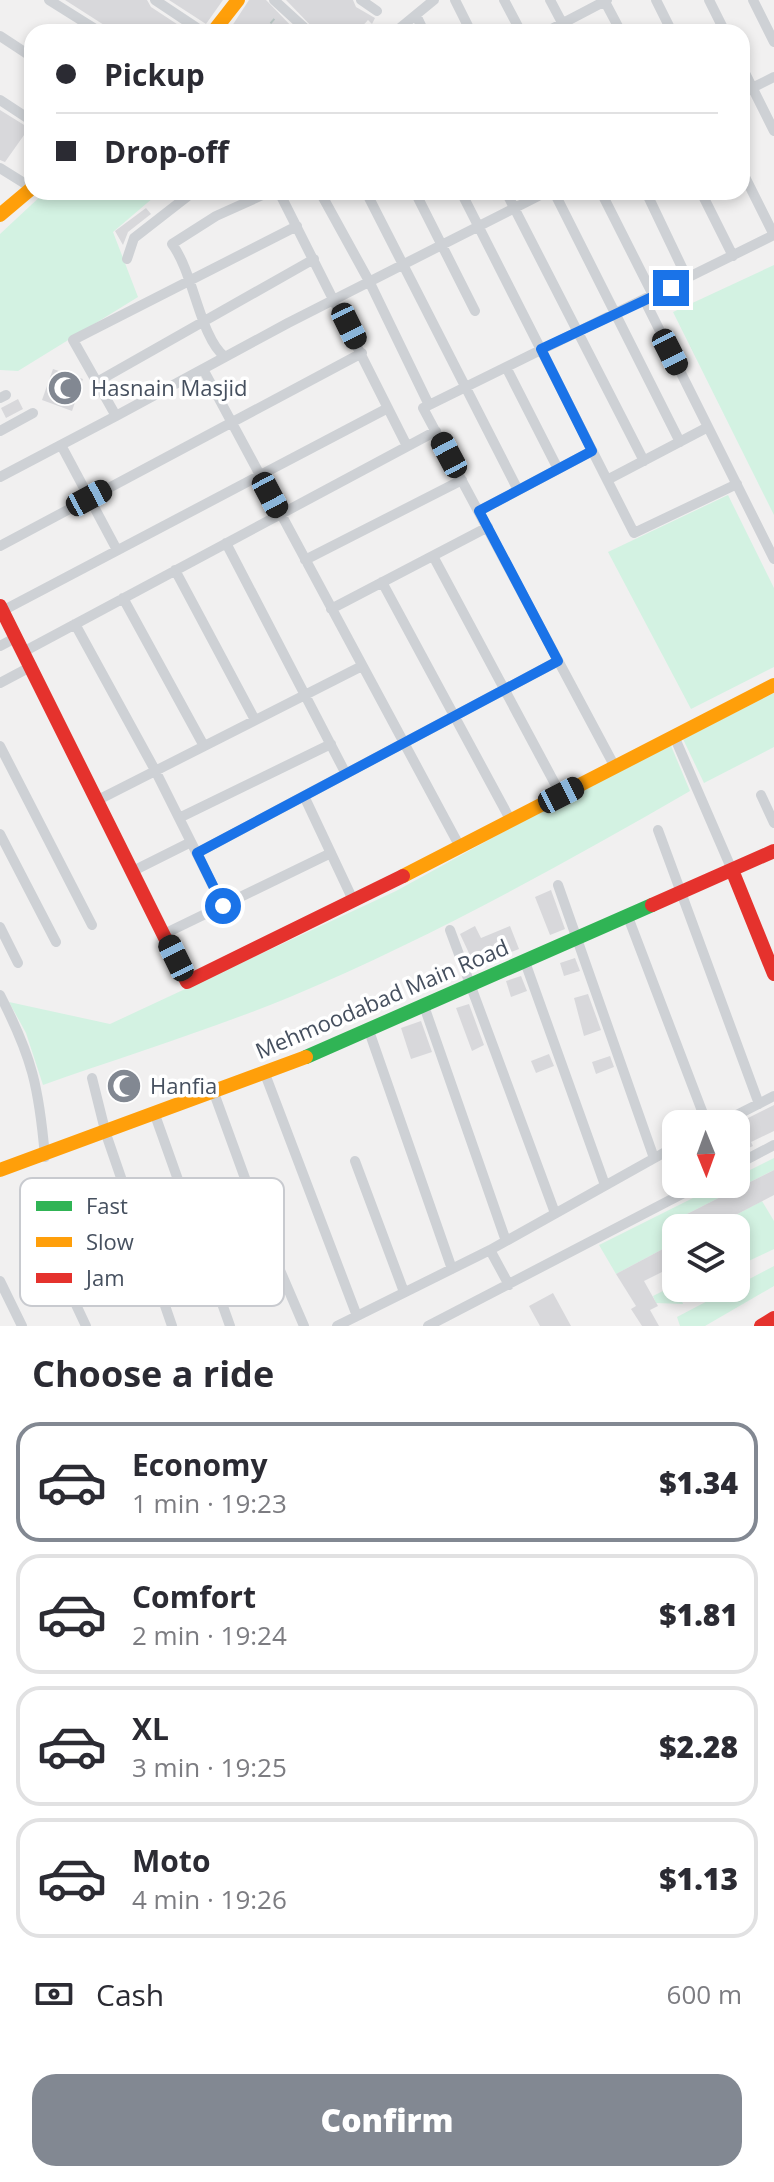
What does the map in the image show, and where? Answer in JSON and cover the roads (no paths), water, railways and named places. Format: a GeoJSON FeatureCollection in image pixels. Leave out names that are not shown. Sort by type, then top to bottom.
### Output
{"type":"FeatureCollection","features":[{"type":"Feature","properties":{"kind":"street"},"geometry":{"type":"LineString","coordinates":[[49,0],[87,24]]}},
{"type":"Feature","properties":{"kind":"street"},"geometry":{"type":"LineString","coordinates":[[155,0],[191,24]]}},
{"type":"Feature","properties":{"kind":"street"},"geometry":{"type":"LineString","coordinates":[[274,0],[301,24]]}},
{"type":"Feature","properties":{"kind":"street"},"geometry":{"type":"LineString","coordinates":[[361,0],[377,11]]}},
{"type":"Feature","properties":{"kind":"street"},"geometry":{"type":"LineString","coordinates":[[405,24],[434,0]]}},
{"type":"Feature","properties":{"kind":"street"},"geometry":{"type":"LineString","coordinates":[[455,0],[467,24]]}},
{"type":"Feature","properties":{"kind":"street"},"geometry":{"type":"LineString","coordinates":[[504,0],[517,24]]}},
{"type":"Feature","properties":{"kind":"street"},"geometry":{"type":"LineString","coordinates":[[550,0],[563,24]]}},
{"type":"Feature","properties":{"kind":"street"},"geometry":{"type":"LineString","coordinates":[[571,24],[605,0],[617,24]]}},
{"type":"Feature","properties":{"kind":"street"},"geometry":{"type":"LineString","coordinates":[[656,0],[668,24]]}},
{"type":"Feature","properties":{"kind":"street"},"geometry":{"type":"LineString","coordinates":[[709,0],[721,24]]}},
{"type":"Feature","properties":{"kind":"street"},"geometry":{"type":"LineString","coordinates":[[753,0],[774,42]]}},
{"type":"Feature","properties":{"kind":"street"},"geometry":{"type":"LineString","coordinates":[[218,24],[233,2]]}},
{"type":"Feature","properties":{"kind":"street"},"geometry":{"type":"LineString","coordinates":[[416,15],[420,24]]}},
{"type":"Feature","properties":{"kind":"street"},"geometry":{"type":"LineString","coordinates":[[0,36],[24,52]]}},
{"type":"Feature","properties":{"kind":"street"},"geometry":{"type":"LineString","coordinates":[[750,89],[774,77]]}},
{"type":"Feature","properties":{"kind":"street"},"geometry":{"type":"LineString","coordinates":[[750,95],[774,131]]}},
{"type":"Feature","properties":{"kind":"street"},"geometry":{"type":"LineString","coordinates":[[0,100],[24,116]]}},
{"type":"Feature","properties":{"kind":"street"},"geometry":{"type":"LineString","coordinates":[[0,168],[24,183]]}},
{"type":"Feature","properties":{"kind":"street"},"geometry":{"type":"LineString","coordinates":[[615,767],[423,408],[774,235],[750,187]]}},
{"type":"Feature","properties":{"kind":"street"},"geometry":{"type":"LineString","coordinates":[[0,215],[24,195]]}},
{"type":"Feature","properties":{"kind":"street"},"geometry":{"type":"LineString","coordinates":[[127,259],[134,238],[183,200]]}},
{"type":"Feature","properties":{"kind":"street"},"geometry":{"type":"LineString","coordinates":[[225,357],[218,352],[203,321],[172,244],[216,216],[251,200]]}},
{"type":"Feature","properties":{"kind":"street"},"geometry":{"type":"LineString","coordinates":[[283,200],[407,446]]}},
{"type":"Feature","properties":{"kind":"street"},"geometry":{"type":"LineString","coordinates":[[324,200],[369,281],[429,405]]}},
{"type":"Feature","properties":{"kind":"street"},"geometry":{"type":"LineString","coordinates":[[370,200],[518,490]]}},
{"type":"Feature","properties":{"kind":"street"},"geometry":{"type":"LineString","coordinates":[[419,200],[475,311]]}},
{"type":"Feature","properties":{"kind":"street"},"geometry":{"type":"LineString","coordinates":[[465,200],[634,533],[737,484]]}},
{"type":"Feature","properties":{"kind":"street"},"geometry":{"type":"LineString","coordinates":[[510,200],[644,461]]}},
{"type":"Feature","properties":{"kind":"street"},"geometry":{"type":"LineString","coordinates":[[0,477],[369,281],[530,200]]}},
{"type":"Feature","properties":{"kind":"street"},"geometry":{"type":"LineString","coordinates":[[558,200],[680,442]]}},
{"type":"Feature","properties":{"kind":"street"},"geometry":{"type":"LineString","coordinates":[[605,200],[708,427],[774,559]]}},
{"type":"Feature","properties":{"kind":"street"},"geometry":{"type":"LineString","coordinates":[[650,200],[688,280]]}},
{"type":"Feature","properties":{"kind":"street"},"geometry":{"type":"LineString","coordinates":[[705,200],[733,256]]}},
{"type":"Feature","properties":{"kind":"street"},"geometry":{"type":"LineString","coordinates":[[116,416],[73,340],[297,226]]}},
{"type":"Feature","properties":{"kind":"street"},"geometry":{"type":"LineString","coordinates":[[95,383],[314,259]]}},
{"type":"Feature","properties":{"kind":"street"},"geometry":{"type":"LineString","coordinates":[[0,546],[362,353]]}},
{"type":"Feature","properties":{"kind":"street"},"geometry":{"type":"LineString","coordinates":[[506,367],[558,469]]}},
{"type":"Feature","properties":{"kind":"street"},"geometry":{"type":"LineString","coordinates":[[203,369],[460,847]]}},
{"type":"Feature","properties":{"kind":"street"},"geometry":{"type":"LineString","coordinates":[[388,408],[1,608],[187,982],[460,847],[774,685]]}},
{"type":"Feature","properties":{"kind":"street"},"geometry":{"type":"LineString","coordinates":[[0,431],[33,413]]}},
{"type":"Feature","properties":{"kind":"street"},"geometry":{"type":"LineString","coordinates":[[607,480],[708,427]]}},
{"type":"Feature","properties":{"kind":"street"},"geometry":{"type":"LineString","coordinates":[[25,651],[436,431]]}},
{"type":"Feature","properties":{"kind":"street"},"geometry":{"type":"LineString","coordinates":[[61,445],[117,550]]}},
{"type":"Feature","properties":{"kind":"street"},"geometry":{"type":"LineString","coordinates":[[479,511],[592,451]]}},
{"type":"Feature","properties":{"kind":"street"},"geometry":{"type":"LineString","coordinates":[[305,560],[462,480]]}},
{"type":"Feature","properties":{"kind":"street"},"geometry":{"type":"LineString","coordinates":[[331,609],[488,527]]}},
{"type":"Feature","properties":{"kind":"street"},"geometry":{"type":"LineString","coordinates":[[226,543],[346,774]]}},
{"type":"Feature","properties":{"kind":"street"},"geometry":{"type":"LineString","coordinates":[[433,556],[561,795]]}},
{"type":"Feature","properties":{"kind":"street"},"geometry":{"type":"LineString","coordinates":[[175,570],[255,720]]}},
{"type":"Feature","properties":{"kind":"street"},"geometry":{"type":"LineString","coordinates":[[382,582],[511,821]]}},
{"type":"Feature","properties":{"kind":"street"},"geometry":{"type":"LineString","coordinates":[[123,598],[204,746]]}},
{"type":"Feature","properties":{"kind":"street"},"geometry":{"type":"LineString","coordinates":[[75,624],[155,770],[223,906]]}},
{"type":"Feature","properties":{"kind":"street"},"geometry":{"type":"LineString","coordinates":[[0,646],[17,637]]}},
{"type":"Feature","properties":{"kind":"street"},"geometry":{"type":"LineString","coordinates":[[197,853],[558,661]]}},
{"type":"Feature","properties":{"kind":"street"},"geometry":{"type":"LineString","coordinates":[[0,683],[32,666]]}},
{"type":"Feature","properties":{"kind":"street"},"geometry":{"type":"LineString","coordinates":[[98,800],[362,666]]}},
{"type":"Feature","properties":{"kind":"street"},"geometry":{"type":"LineString","coordinates":[[674,736],[774,974]]}},
{"type":"Feature","properties":{"kind":"street"},"geometry":{"type":"LineString","coordinates":[[179,818],[331,744]]}},
{"type":"Feature","properties":{"kind":"street"},"geometry":{"type":"LineString","coordinates":[[0,746],[92,925]]}},
{"type":"Feature","properties":{"kind":"street"},"geometry":{"type":"LineString","coordinates":[[761,795],[774,823]]}},
{"type":"Feature","properties":{"kind":"street"},"geometry":{"type":"LineString","coordinates":[[304,796],[353,900]]}},
{"type":"Feature","properties":{"kind":"street"},"geometry":{"type":"LineString","coordinates":[[658,830],[759,1104]]}},
{"type":"Feature","properties":{"kind":"street"},"geometry":{"type":"LineString","coordinates":[[0,834],[56,942]]}},
{"type":"Feature","properties":{"kind":"street"},"geometry":{"type":"LineString","coordinates":[[133,871],[191,842]]}},
{"type":"Feature","properties":{"kind":"street","name":"Mehmoodabad Main Road"},"geometry":{"type":"LineString","coordinates":[[0,1170],[45,1157],[265,1074],[774,851]]}},
{"type":"Feature","properties":{"kind":"street"},"geometry":{"type":"LineString","coordinates":[[164,934],[331,853]]}},
{"type":"Feature","properties":{"kind":"street"},"geometry":{"type":"LineString","coordinates":[[558,885],[654,1158]]}},
{"type":"Feature","properties":{"kind":"street"},"geometry":{"type":"LineString","coordinates":[[628,917],[702,1110]]}},
{"type":"Feature","properties":{"kind":"street"},"geometry":{"type":"LineString","coordinates":[[0,927],[18,963]]}},
{"type":"Feature","properties":{"kind":"street"},"geometry":{"type":"LineString","coordinates":[[450,930],[555,1213]]}},
{"type":"Feature","properties":{"kind":"street"},"geometry":{"type":"LineString","coordinates":[[525,962],[605,1185]]}},
{"type":"Feature","properties":{"kind":"street"},"geometry":{"type":"LineString","coordinates":[[0,995],[23,1039],[39,1089],[45,1157]]}},
{"type":"Feature","properties":{"kind":"street"},"geometry":{"type":"LineString","coordinates":[[424,1006],[506,1241]]}},
{"type":"Feature","properties":{"kind":"street"},"geometry":{"type":"LineString","coordinates":[[369,1031],[452,1269]]}},
{"type":"Feature","properties":{"kind":"street"},"geometry":{"type":"LineString","coordinates":[[265,1074],[357,1316]]}},
{"type":"Feature","properties":{"kind":"street"},"geometry":{"type":"LineString","coordinates":[[92,1078],[121,1178]]}},
{"type":"Feature","properties":{"kind":"street"},"geometry":{"type":"LineString","coordinates":[[214,1093],[245,1178]]}},
{"type":"Feature","properties":{"kind":"street"},"geometry":{"type":"LineString","coordinates":[[747,1110],[774,1096]]}},
{"type":"Feature","properties":{"kind":"street"},"geometry":{"type":"LineString","coordinates":[[155,1115],[177,1178]]}},
{"type":"Feature","properties":{"kind":"street"},"geometry":{"type":"LineString","coordinates":[[750,1158],[774,1145]]}},
{"type":"Feature","properties":{"kind":"street"},"geometry":{"type":"LineString","coordinates":[[337,1326],[490,1250],[662,1154]]}},
{"type":"Feature","properties":{"kind":"street"},"geometry":{"type":"LineString","coordinates":[[355,1161],[404,1292]]}},
{"type":"Feature","properties":{"kind":"street"},"geometry":{"type":"LineString","coordinates":[[428,1326],[674,1198]]}},
{"type":"Feature","properties":{"kind":"street"},"geometry":{"type":"LineString","coordinates":[[490,1250],[509,1285]]}},
{"type":"Feature","properties":{"kind":"street"},"geometry":{"type":"LineString","coordinates":[[284,1280],[304,1326]]}},
{"type":"Feature","properties":{"kind":"street"},"geometry":{"type":"LineString","coordinates":[[0,1281],[22,1326]]}},
{"type":"Feature","properties":{"kind":"street"},"geometry":{"type":"LineString","coordinates":[[77,1306],[86,1326]]}},
{"type":"Feature","properties":{"kind":"street"},"geometry":{"type":"LineString","coordinates":[[165,1306],[172,1326]]}},
{"type":"Feature","properties":{"kind":"street"},"geometry":{"type":"LineString","coordinates":[[223,1306],[230,1326]]}},
{"type":"Feature","properties":{"kind":"street"},"geometry":{"type":"LineString","coordinates":[[761,1326],[774,1318]]}},
{"type":"Feature","properties":{"kind":"place","name":"Hasnain Masjid"},"geometry":{"type":"Point","coordinates":[65,388]}},
{"type":"Feature","properties":{"kind":"place","name":"Hanfia"},"geometry":{"type":"Point","coordinates":[124,1086]}}]}
